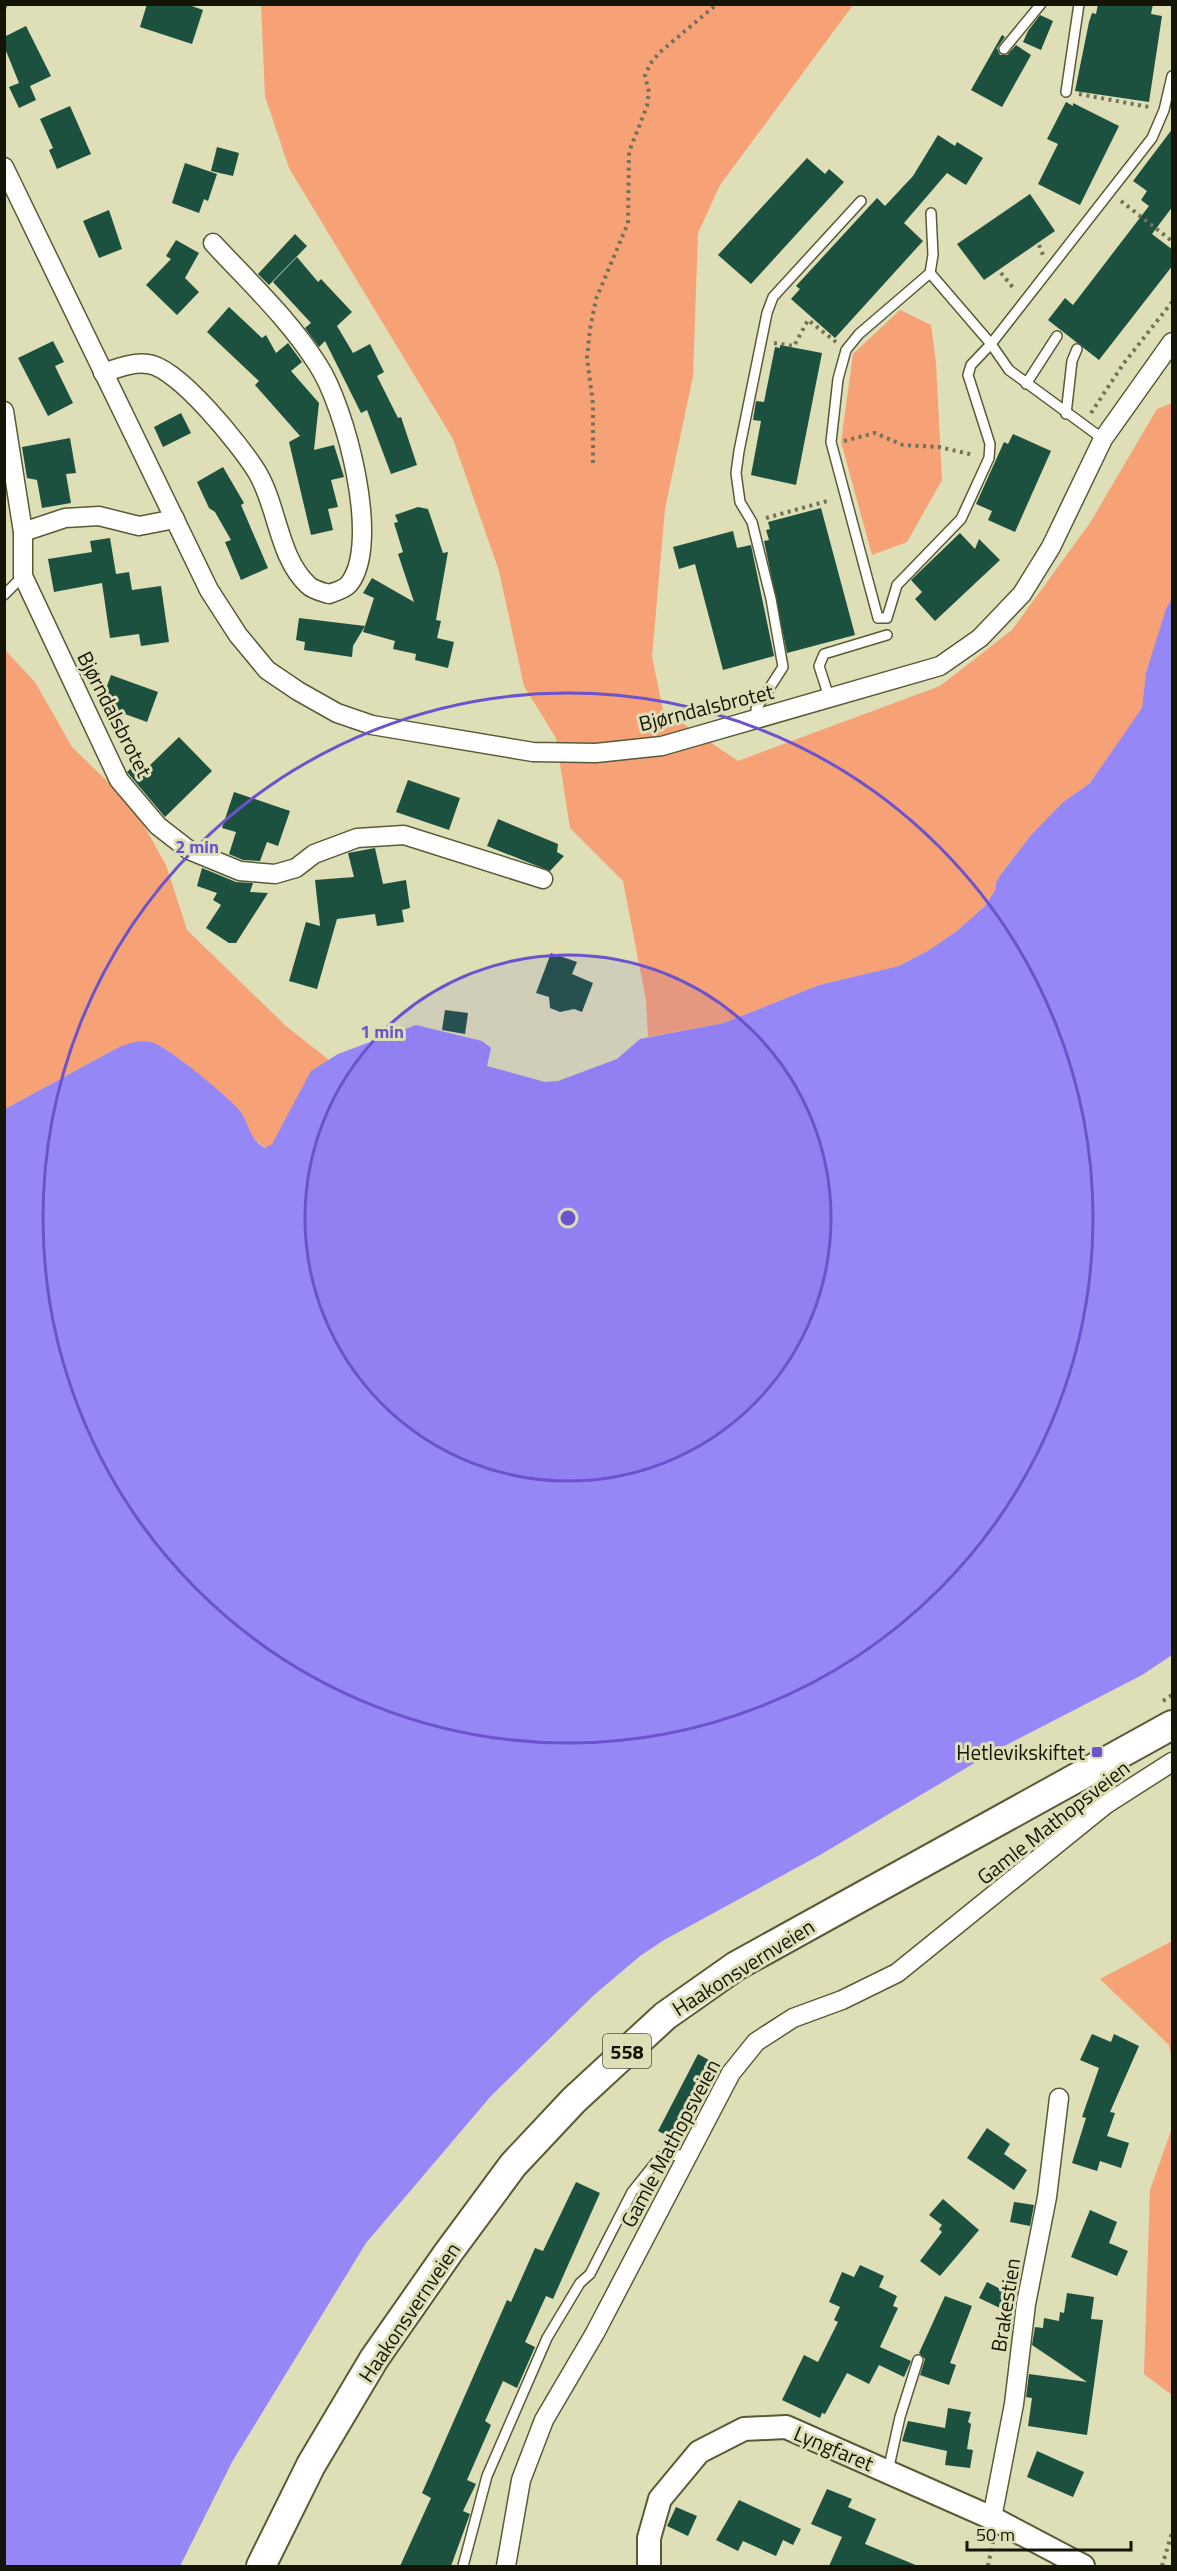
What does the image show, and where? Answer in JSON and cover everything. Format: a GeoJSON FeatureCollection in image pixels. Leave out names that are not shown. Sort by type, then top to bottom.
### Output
{"type":"FeatureCollection","features":[{"type":"Feature","properties":{"kind":"main road","name":"Haakonsvernveien"},"geometry":{"type":"LineString","coordinates":[[261,2566],[317,2455],[374,2359],[513,2165],[574,2100],[665,2016],[747,1960],[1163,1716]]}},
{"type":"Feature","properties":{"kind":"street","name":"Bjørndalsbrotet"},"geometry":{"type":"LineString","coordinates":[[4,167],[209,590],[238,635],[267,670],[337,713],[364,722],[533,752],[596,753],[662,746],[940,666],[980,638],[1022,594],[1051,547],[1103,439],[1173,342]]}},
{"type":"Feature","properties":{"kind":"street"},"geometry":{"type":"LineString","coordinates":[[103,373],[130,364],[151,364],[174,376],[216,417],[258,473],[293,566],[309,586],[329,594],[348,586],[358,570],[364,538],[356,469],[339,415],[319,366],[288,325],[213,243]]}},
{"type":"Feature","properties":{"kind":"street","name":"Bjørndalsbrotet"},"geometry":{"type":"LineString","coordinates":[[4,411],[23,532],[23,576],[119,780],[158,826],[189,850],[240,871],[275,874],[296,868],[314,854],[357,838],[404,835],[543,879]]}},
{"type":"Feature","properties":{"kind":"street"},"geometry":{"type":"LineString","coordinates":[[23,532],[64,518],[99,516],[139,526],[175,519]]}},
{"type":"Feature","properties":{"kind":"street","name":"Gamle Mathopsveien"},"geometry":{"type":"LineString","coordinates":[[506,2566],[520,2480],[544,2420],[596,2333],[731,2073],[756,2042],[793,2018],[842,2000],[897,1973],[1105,1805],[1173,1762]]}},
{"type":"Feature","properties":{"kind":"street","name":"Brakestien"},"geometry":{"type":"LineString","coordinates":[[992,2518],[1014,2404],[1026,2304],[1047,2197],[1059,2098]]}},
{"type":"Feature","properties":{"kind":"street","name":"Lyngfaret"},"geometry":{"type":"LineString","coordinates":[[649,2566],[649,2538],[660,2499],[699,2452],[744,2429],[786,2427],[992,2518],[1083,2566]]}},
{"type":"Feature","properties":{"kind":"lane"},"geometry":{"type":"LineString","coordinates":[[1004,49],[1041,4]]}},
{"type":"Feature","properties":{"kind":"lane"},"geometry":{"type":"LineString","coordinates":[[1066,92],[1079,4]]}},
{"type":"Feature","properties":{"kind":"lane"},"geometry":{"type":"LineString","coordinates":[[931,213],[933,255],[930,273],[859,334],[846,350],[838,379],[831,442],[878,618],[887,618],[897,585],[961,519],[989,458],[990,444],[968,375],[970,365],[991,344],[1152,138],[1164,110],[1173,76]]}},
{"type":"Feature","properties":{"kind":"lane"},"geometry":{"type":"LineString","coordinates":[[758,719],[756,709],[783,667],[771,599],[752,522],[740,502],[736,473],[761,341],[773,297],[861,201]]}},
{"type":"Feature","properties":{"kind":"lane"},"geometry":{"type":"LineString","coordinates":[[930,273],[991,344],[1009,370],[1082,426],[1103,439]]}},
{"type":"Feature","properties":{"kind":"lane"},"geometry":{"type":"LineString","coordinates":[[1026,384],[1057,336]]}},
{"type":"Feature","properties":{"kind":"lane"},"geometry":{"type":"LineString","coordinates":[[1066,414],[1072,361],[1077,349]]}},
{"type":"Feature","properties":{"kind":"lane"},"geometry":{"type":"LineString","coordinates":[[4,595],[23,576]]}},
{"type":"Feature","properties":{"kind":"lane"},"geometry":{"type":"LineString","coordinates":[[829,698],[819,666],[824,654],[887,635]]}},
{"type":"Feature","properties":{"kind":"lane"},"geometry":{"type":"LineString","coordinates":[[463,2566],[487,2476],[547,2338],[580,2283],[590,2274],[632,2192],[660,2157],[688,2154]]}},
{"type":"Feature","properties":{"kind":"lane","name":"Lyngfaret"},"geometry":{"type":"LineString","coordinates":[[888,2471],[900,2416],[918,2360]]}},
{"type":"Feature","properties":{"kind":"path"},"geometry":{"type":"LineString","coordinates":[[593,464],[593,404],[587,358],[590,329],[596,299],[624,238],[628,223],[629,152],[647,106],[649,92],[645,76],[650,64],[659,53],[717,4]]}},
{"type":"Feature","properties":{"kind":"path"},"geometry":{"type":"LineString","coordinates":[[1066,92],[1164,110]]}},
{"type":"Feature","properties":{"kind":"path"},"geometry":{"type":"LineString","coordinates":[[1110,192],[1173,241]]}},
{"type":"Feature","properties":{"kind":"path"},"geometry":{"type":"LineString","coordinates":[[1082,426],[1124,363],[1173,302]]}},
{"type":"Feature","properties":{"kind":"path"},"geometry":{"type":"LineString","coordinates":[[761,341],[794,346],[808,320],[846,350]]}},
{"type":"Feature","properties":{"kind":"path"},"geometry":{"type":"LineString","coordinates":[[831,442],[841,442],[875,433],[903,445],[939,447],[989,458]]}},
{"type":"Feature","properties":{"kind":"path"},"geometry":{"type":"LineString","coordinates":[[752,522],[844,497]]}},
{"type":"Feature","properties":{"kind":"path"},"geometry":{"type":"LineString","coordinates":[[1163,1716],[1173,1695]]}},
{"type":"Feature","properties":{"kind":"path"},"geometry":{"type":"LineString","coordinates":[[1162,2566],[1173,2533]]}},
{"type":"Feature","properties":{"kind":"shaded area"},"geometry":{"type":"Polygon","coordinates":[[[261,5],[853,5],[720,185],[698,233],[693,376],[665,509],[652,656],[663,710],[738,761],[940,686],[1012,630],[1090,523],[1157,409],[1172,403],[1172,598],[1146,673],[1143,708],[1090,783],[1062,803],[1032,834],[1001,874],[996,889],[985,906],[958,930],[931,949],[899,966],[819,985],[724,1023],[648,1037],[646,1000],[623,881],[570,828],[556,738],[524,686],[499,571],[453,439],[289,168],[265,96],[261,5]]]}},
{"type":"Feature","properties":{"kind":"shaded area"},"geometry":{"type":"Polygon","coordinates":[[[900,310],[931,325],[936,363],[942,480],[907,542],[872,555],[841,442],[853,354],[900,310]]]}},
{"type":"Feature","properties":{"kind":"shaded area"},"geometry":{"type":"Polygon","coordinates":[[[1172,598],[1172,1655],[1142,1675],[993,1752],[820,1855],[664,1940],[640,1956],[594,1995],[491,2096],[366,2243],[232,2462],[180,2566],[5,2566],[5,1109],[119,1047],[135,1042],[151,1042],[170,1052],[224,1095],[240,1111],[253,1136],[265,1148],[272,1144],[311,1071],[338,1054],[416,1025],[482,1041],[491,1048],[487,1066],[545,1082],[558,1081],[617,1059],[640,1039],[724,1023],[819,985],[899,966],[931,949],[958,930],[985,906],[996,889],[996,883],[1001,874],[1032,834],[1062,803],[1090,783],[1142,708],[1146,673],[1166,609],[1172,598]]]}},
{"type":"Feature","properties":{"kind":"shaded area"},"geometry":{"type":"Polygon","coordinates":[[[4,649],[35,682],[72,747],[133,806],[166,865],[187,930],[286,1026],[329,1060],[311,1072],[272,1145],[265,1148],[251,1136],[240,1111],[119,1047],[5,1109],[4,649]]]}},
{"type":"Feature","properties":{"kind":"shaded area"},"geometry":{"type":"Polygon","coordinates":[[[1172,1941],[1172,2060],[1169,2045],[1100,1979],[1172,1941]]]}},
{"type":"Feature","properties":{"kind":"shaded area"},"geometry":{"type":"Polygon","coordinates":[[[1172,2128],[1172,2395],[1144,2374],[1150,2190],[1172,2128]]]}},
{"type":"Feature","properties":{"kind":"building"},"geometry":{"type":"Polygon","coordinates":[[[147,4],[186,4],[203,10],[192,44],[140,27],[147,4]]]}},
{"type":"Feature","properties":{"kind":"building"},"geometry":{"type":"Polygon","coordinates":[[[1098,4],[1153,4],[1151,14],[1162,16],[1149,102],[1075,91],[1089,22],[1092,13],[1096,14],[1098,4]]]}},
{"type":"Feature","properties":{"kind":"building"},"geometry":{"type":"Polygon","coordinates":[[[1040,15],[1053,21],[1041,50],[1023,42],[1040,15]]]}},
{"type":"Feature","properties":{"kind":"building"},"geometry":{"type":"Polygon","coordinates":[[[26,26],[51,76],[30,86],[36,100],[19,108],[9,87],[19,83],[4,46],[4,37],[26,26]]]}},
{"type":"Feature","properties":{"kind":"building"},"geometry":{"type":"Polygon","coordinates":[[[1002,35],[1005,37],[997,48],[1000,55],[1007,55],[1016,45],[1031,55],[1002,107],[971,90],[1002,35]]]}},
{"type":"Feature","properties":{"kind":"building"},"geometry":{"type":"Polygon","coordinates":[[[1066,102],[1073,106],[1073,103],[1119,126],[1080,205],[1038,184],[1058,144],[1047,139],[1066,102]]]}},
{"type":"Feature","properties":{"kind":"building"},"geometry":{"type":"Polygon","coordinates":[[[70,106],[91,154],[57,169],[49,150],[53,148],[40,119],[70,106]]]}},
{"type":"Feature","properties":{"kind":"building"},"geometry":{"type":"Polygon","coordinates":[[[1173,128],[1173,206],[1152,234],[1173,250],[1173,265],[1099,360],[1048,320],[1065,298],[1073,305],[1149,206],[1141,200],[1147,191],[1133,181],[1173,128]]]}},
{"type":"Feature","properties":{"kind":"building"},"geometry":{"type":"Polygon","coordinates":[[[938,135],[955,146],[957,142],[983,158],[966,185],[947,173],[904,223],[923,241],[835,338],[791,299],[800,289],[796,286],[877,198],[885,206],[913,176],[938,135]]]}},
{"type":"Feature","properties":{"kind":"building"},"geometry":{"type":"Polygon","coordinates":[[[217,147],[239,153],[233,176],[211,171],[217,147]]]}},
{"type":"Feature","properties":{"kind":"building"},"geometry":{"type":"Polygon","coordinates":[[[807,158],[825,174],[829,169],[844,182],[751,284],[718,255],[807,158]]]}},
{"type":"Feature","properties":{"kind":"building"},"geometry":{"type":"Polygon","coordinates":[[[185,163],[217,174],[208,201],[204,199],[199,213],[172,203],[185,163]]]}},
{"type":"Feature","properties":{"kind":"building"},"geometry":{"type":"Polygon","coordinates":[[[1030,194],[1055,231],[984,280],[957,244],[1030,194]]]}},
{"type":"Feature","properties":{"kind":"building"},"geometry":{"type":"Polygon","coordinates":[[[109,210],[122,249],[99,258],[83,221],[109,210]]]}},
{"type":"Feature","properties":{"kind":"building"},"geometry":{"type":"Polygon","coordinates":[[[295,234],[307,246],[269,285],[258,274],[295,234]]]}},
{"type":"Feature","properties":{"kind":"building"},"geometry":{"type":"Polygon","coordinates":[[[176,240],[199,253],[185,278],[199,292],[177,315],[146,285],[171,259],[166,256],[176,240]]]}},
{"type":"Feature","properties":{"kind":"building"},"geometry":{"type":"Polygon","coordinates":[[[297,257],[318,282],[321,279],[352,312],[337,326],[353,353],[370,344],[384,372],[377,376],[398,418],[401,417],[417,465],[391,474],[367,410],[361,413],[325,341],[319,347],[305,328],[311,323],[273,282],[297,257]]]}},
{"type":"Feature","properties":{"kind":"building"},"geometry":{"type":"Polygon","coordinates":[[[229,307],[262,338],[266,335],[276,353],[288,343],[302,362],[291,371],[319,403],[314,450],[334,445],[344,477],[331,480],[338,507],[328,509],[333,530],[311,535],[289,442],[300,436],[255,385],[259,381],[207,332],[229,307]]]}},
{"type":"Feature","properties":{"kind":"building"},"geometry":{"type":"Polygon","coordinates":[[[53,341],[64,362],[55,366],[73,403],[48,416],[18,358],[53,341]]]}},
{"type":"Feature","properties":{"kind":"building"},"geometry":{"type":"Polygon","coordinates":[[[780,345],[822,353],[796,485],[751,475],[761,421],[753,420],[756,401],[764,402],[775,347],[780,348],[780,345]]]}},
{"type":"Feature","properties":{"kind":"building"},"geometry":{"type":"Polygon","coordinates":[[[181,413],[191,433],[163,447],[154,427],[181,413]]]}},
{"type":"Feature","properties":{"kind":"building"},"geometry":{"type":"Polygon","coordinates":[[[1013,434],[1051,451],[1015,532],[988,520],[992,511],[976,504],[1004,442],[1008,444],[1013,434]]]}},
{"type":"Feature","properties":{"kind":"building"},"geometry":{"type":"Polygon","coordinates":[[[70,438],[76,473],[66,474],[71,503],[42,508],[37,480],[27,478],[22,447],[70,438]]]}},
{"type":"Feature","properties":{"kind":"building"},"geometry":{"type":"Polygon","coordinates":[[[223,467],[244,503],[241,505],[268,568],[241,580],[225,542],[231,540],[215,512],[209,508],[197,482],[223,467]]]}},
{"type":"Feature","properties":{"kind":"building"},"geometry":{"type":"Polygon","coordinates":[[[418,507],[428,509],[443,553],[448,552],[436,620],[441,621],[437,638],[454,642],[448,668],[415,660],[416,654],[393,649],[395,641],[363,632],[374,598],[363,593],[372,578],[414,602],[398,554],[403,552],[394,523],[398,522],[395,515],[418,507]]]}},
{"type":"Feature","properties":{"kind":"building"},"geometry":{"type":"Polygon","coordinates":[[[821,508],[855,635],[787,653],[764,541],[769,540],[766,530],[770,529],[768,522],[821,508]]]}},
{"type":"Feature","properties":{"kind":"building"},"geometry":{"type":"Polygon","coordinates":[[[733,531],[737,548],[751,545],[774,656],[723,670],[695,564],[679,569],[673,547],[733,531]]]}},
{"type":"Feature","properties":{"kind":"building"},"geometry":{"type":"Polygon","coordinates":[[[960,533],[975,549],[979,539],[1000,560],[935,621],[915,599],[922,592],[911,580],[960,533]]]}},
{"type":"Feature","properties":{"kind":"building"},"geometry":{"type":"Polygon","coordinates":[[[110,538],[116,574],[129,572],[132,590],[161,586],[169,642],[141,646],[139,634],[110,638],[102,583],[54,592],[48,559],[92,552],[90,541],[110,538]]]}},
{"type":"Feature","properties":{"kind":"building"},"geometry":{"type":"Polygon","coordinates":[[[299,618],[365,626],[353,646],[352,657],[304,650],[305,642],[296,640],[299,618]]]}},
{"type":"Feature","properties":{"kind":"building"},"geometry":{"type":"Polygon","coordinates":[[[111,675],[158,692],[147,722],[100,705],[111,675]]]}},
{"type":"Feature","properties":{"kind":"building"},"geometry":{"type":"Polygon","coordinates":[[[179,737],[212,771],[165,817],[127,772],[139,761],[146,769],[179,737]]]}},
{"type":"Feature","properties":{"kind":"building"},"geometry":{"type":"Polygon","coordinates":[[[408,780],[460,798],[449,830],[396,812],[408,780]]]}},
{"type":"Feature","properties":{"kind":"building"},"geometry":{"type":"Polygon","coordinates":[[[234,792],[290,811],[278,846],[267,842],[260,861],[243,860],[229,854],[236,832],[222,828],[234,792]]]}},
{"type":"Feature","properties":{"kind":"building"},"geometry":{"type":"Polygon","coordinates":[[[498,819],[558,844],[557,852],[564,856],[550,871],[487,846],[498,819]]]}},
{"type":"Feature","properties":{"kind":"building"},"geometry":{"type":"Polygon","coordinates":[[[375,848],[383,884],[406,880],[410,908],[402,910],[404,922],[377,926],[375,914],[337,919],[317,989],[289,981],[306,922],[320,926],[315,880],[354,877],[348,853],[375,848]]]}},
{"type":"Feature","properties":{"kind":"building"},"geometry":{"type":"Polygon","coordinates":[[[202,868],[236,882],[253,883],[250,892],[268,893],[236,943],[229,943],[206,928],[221,905],[213,900],[217,893],[197,886],[202,868]]]}},
{"type":"Feature","properties":{"kind":"building"},"geometry":{"type":"Polygon","coordinates":[[[551,953],[577,962],[572,974],[593,983],[582,1012],[574,1009],[560,1012],[550,1008],[549,997],[536,993],[551,953]]]}},
{"type":"Feature","properties":{"kind":"building"},"geometry":{"type":"Polygon","coordinates":[[[445,1010],[468,1013],[465,1034],[442,1030],[445,1010]]]}},
{"type":"Feature","properties":{"kind":"building"},"geometry":{"type":"Polygon","coordinates":[[[1092,2034],[1111,2042],[1114,2034],[1139,2046],[1110,2112],[1115,2113],[1107,2136],[1129,2143],[1121,2168],[1100,2161],[1097,2171],[1072,2163],[1086,2118],[1082,2117],[1099,2068],[1080,2060],[1092,2034]]]}},
{"type":"Feature","properties":{"kind":"building"},"geometry":{"type":"Polygon","coordinates":[[[698,2054],[718,2065],[678,2141],[658,2131],[698,2054]]]}},
{"type":"Feature","properties":{"kind":"building"},"geometry":{"type":"Polygon","coordinates":[[[987,2128],[1010,2144],[1004,2154],[1027,2170],[1014,2190],[967,2158],[987,2128]]]}},
{"type":"Feature","properties":{"kind":"building"},"geometry":{"type":"Polygon","coordinates":[[[576,2182],[600,2193],[553,2299],[546,2296],[525,2342],[535,2347],[517,2388],[503,2381],[485,2421],[491,2425],[467,2480],[476,2484],[463,2511],[470,2514],[451,2566],[400,2566],[431,2498],[422,2493],[507,2300],[511,2302],[535,2248],[543,2251],[576,2182]]]}},
{"type":"Feature","properties":{"kind":"building"},"geometry":{"type":"Polygon","coordinates":[[[943,2199],[979,2230],[940,2276],[920,2261],[942,2232],[939,2229],[942,2225],[929,2215],[943,2199]]]}},
{"type":"Feature","properties":{"kind":"building"},"geometry":{"type":"Polygon","coordinates":[[[1014,2202],[1034,2205],[1030,2226],[1010,2222],[1014,2202]]]}},
{"type":"Feature","properties":{"kind":"building"},"geometry":{"type":"Polygon","coordinates":[[[1090,2210],[1117,2222],[1109,2243],[1128,2251],[1117,2276],[1071,2257],[1090,2210]]]}},
{"type":"Feature","properties":{"kind":"building"},"geometry":{"type":"Polygon","coordinates":[[[860,2265],[884,2276],[879,2287],[897,2296],[893,2306],[898,2308],[880,2347],[911,2361],[904,2377],[879,2365],[869,2384],[847,2373],[825,2414],[822,2413],[820,2418],[782,2400],[804,2355],[818,2362],[838,2322],[834,2320],[840,2307],[829,2302],[842,2272],[854,2277],[860,2265]]]}},
{"type":"Feature","properties":{"kind":"building"},"geometry":{"type":"Polygon","coordinates":[[[987,2282],[1008,2293],[1000,2308],[979,2298],[987,2282]]]}},
{"type":"Feature","properties":{"kind":"building"},"geometry":{"type":"Polygon","coordinates":[[[1067,2293],[1094,2297],[1091,2319],[1103,2320],[1087,2435],[1028,2426],[1032,2398],[1026,2397],[1029,2374],[1087,2382],[1032,2345],[1035,2327],[1043,2328],[1044,2318],[1059,2321],[1060,2312],[1064,2313],[1067,2293]]]}},
{"type":"Feature","properties":{"kind":"building"},"geometry":{"type":"Polygon","coordinates":[[[945,2296],[972,2306],[950,2363],[956,2365],[949,2385],[920,2375],[925,2359],[919,2353],[945,2296]]]}},
{"type":"Feature","properties":{"kind":"building"},"geometry":{"type":"Polygon","coordinates":[[[948,2408],[971,2412],[968,2422],[971,2424],[967,2449],[973,2450],[970,2468],[945,2465],[947,2451],[902,2441],[908,2421],[945,2428],[948,2408]]]}},
{"type":"Feature","properties":{"kind":"building"},"geometry":{"type":"Polygon","coordinates":[[[1037,2451],[1084,2472],[1073,2497],[1027,2477],[1037,2451]]]}},
{"type":"Feature","properties":{"kind":"building"},"geometry":{"type":"Polygon","coordinates":[[[827,2489],[852,2499],[848,2507],[876,2519],[865,2544],[918,2566],[829,2566],[842,2537],[811,2524],[827,2489]]]}},
{"type":"Feature","properties":{"kind":"building"},"geometry":{"type":"Polygon","coordinates":[[[739,2500],[801,2529],[793,2545],[783,2540],[776,2556],[743,2541],[738,2551],[716,2540],[739,2500]]]}},
{"type":"Feature","properties":{"kind":"building"},"geometry":{"type":"Polygon","coordinates":[[[676,2507],[697,2516],[688,2536],[667,2526],[676,2507]]]}},
{"type":"Feature","properties":{"kind":"place","name":"Hetlevikskiftet"},"geometry":{"type":"Point","coordinates":[1097,1752]}}]}
